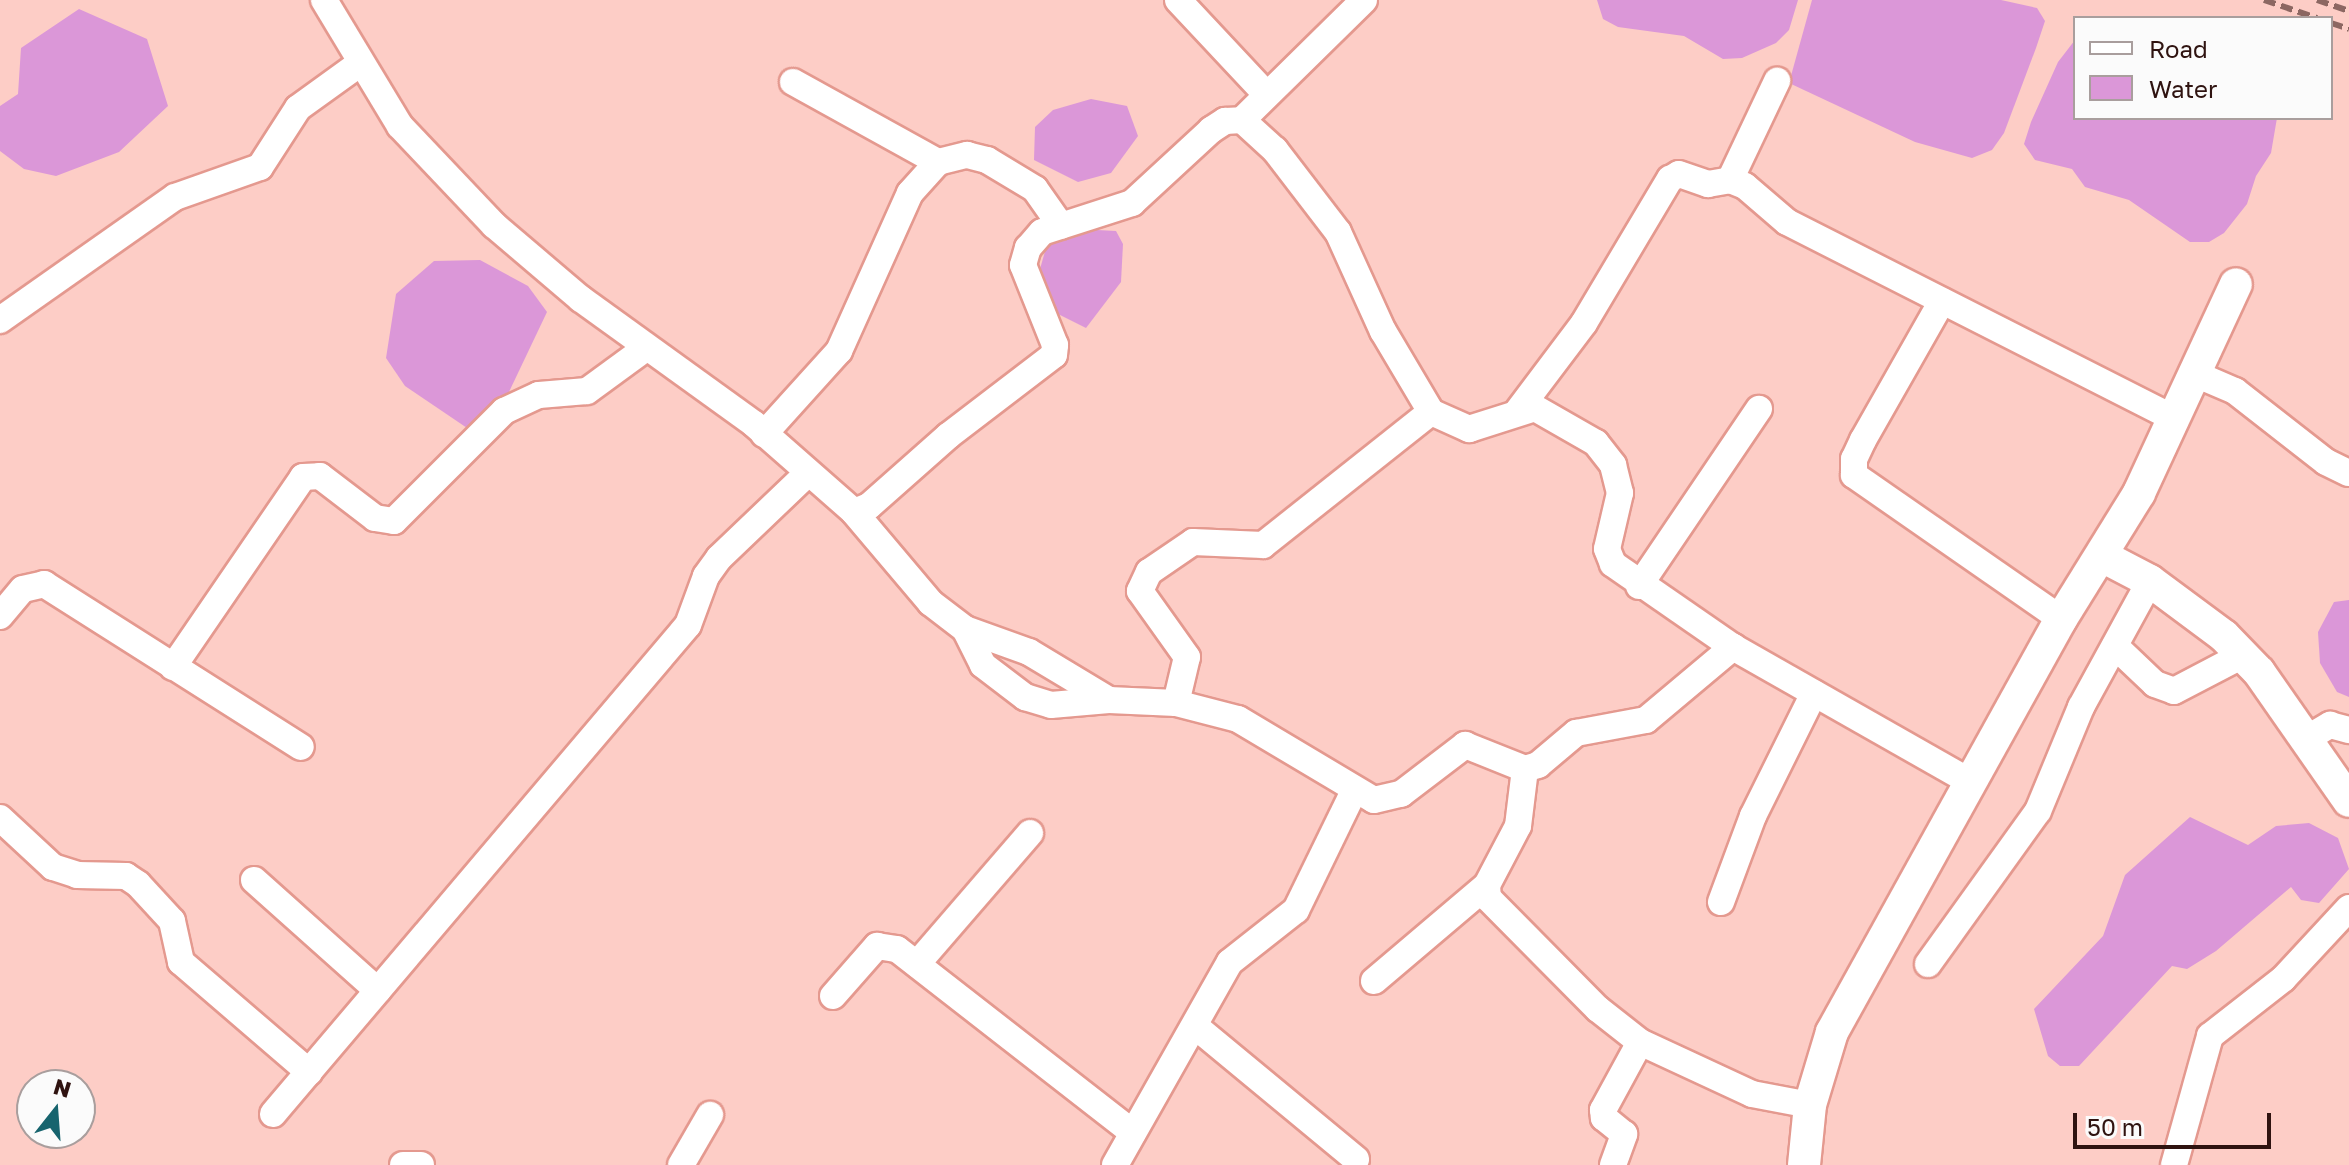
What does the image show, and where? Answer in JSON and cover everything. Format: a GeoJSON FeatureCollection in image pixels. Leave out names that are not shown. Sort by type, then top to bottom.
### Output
{"type":"FeatureCollection","features":[{"type":"Feature","properties":{"kind":"street"},"geometry":{"type":"LineString","coordinates":[[324,0],[359,64],[400,126],[452,183],[521,249],[646,348],[764,434],[854,512],[931,603],[965,629],[1029,652],[1109,700]]}},
{"type":"Feature","properties":{"kind":"street"},"geometry":{"type":"LineString","coordinates":[[1178,0],[1267,95]]}},
{"type":"Feature","properties":{"kind":"street"},"geometry":{"type":"LineString","coordinates":[[854,512],[869,506],[948,436],[1054,355],[1055,345],[1023,265],[1028,248],[1042,232],[1113,213],[1132,203],[1211,130],[1225,121],[1242,120],[1364,0]]}},
{"type":"Feature","properties":{"kind":"street"},"geometry":{"type":"LineString","coordinates":[[0,320],[175,197],[260,167],[298,108],[359,64]]}},
{"type":"Feature","properties":{"kind":"street"},"geometry":{"type":"LineString","coordinates":[[1730,180],[1777,81]]}},
{"type":"Feature","properties":{"kind":"street"},"geometry":{"type":"LineString","coordinates":[[793,82],[938,162]]}},
{"type":"Feature","properties":{"kind":"street"},"geometry":{"type":"LineString","coordinates":[[1242,120],[1275,150],[1338,232],[1383,331],[1431,412],[1469,429],[1535,408],[1596,443],[1613,465],[1620,493],[1607,549],[1613,564],[1639,586],[1733,647],[1971,782]]}},
{"type":"Feature","properties":{"kind":"street"},"geometry":{"type":"LineString","coordinates":[[764,434],[839,351],[910,193],[938,162],[967,155],[987,160],[1035,189],[1061,226]]}},
{"type":"Feature","properties":{"kind":"street"},"geometry":{"type":"LineString","coordinates":[[1517,412],[1584,323],[1670,179],[1679,174],[1708,184],[1730,180],[1745,186],[1787,222],[2174,418]]}},
{"type":"Feature","properties":{"kind":"street"},"geometry":{"type":"LineString","coordinates":[[1928,964],[2038,811],[2081,707],[2115,646],[2139,493],[2174,418],[2205,377],[2236,284]]}},
{"type":"Feature","properties":{"kind":"street"},"geometry":{"type":"LineString","coordinates":[[1942,301],[1863,440],[1854,459],[1854,475],[2061,619]]}},
{"type":"Feature","properties":{"kind":"street"},"geometry":{"type":"LineString","coordinates":[[173,667],[303,477],[320,476],[375,518],[394,521],[504,411],[539,395],[587,391],[646,348]]}},
{"type":"Feature","properties":{"kind":"street"},"geometry":{"type":"LineString","coordinates":[[2205,377],[2326,462],[2349,473]]}},
{"type":"Feature","properties":{"kind":"street"},"geometry":{"type":"LineString","coordinates":[[1639,586],[1759,409]]}},
{"type":"Feature","properties":{"kind":"street"},"geometry":{"type":"LineString","coordinates":[[1176,703],[1187,657],[1140,591],[1149,572],[1193,542],[1263,545],[1431,412]]}},
{"type":"Feature","properties":{"kind":"street"},"geometry":{"type":"LineString","coordinates":[[273,1114],[688,625],[706,576],[719,558],[808,473]]}},
{"type":"Feature","properties":{"kind":"street"},"geometry":{"type":"LineString","coordinates":[[1804,1165],[1795,1104],[1832,1032],[2061,619],[2126,568]]}},
{"type":"Feature","properties":{"kind":"street"},"geometry":{"type":"LineString","coordinates":[[2126,568],[2243,655],[2308,738],[2349,801]]}},
{"type":"Feature","properties":{"kind":"street"},"geometry":{"type":"LineString","coordinates":[[0,616],[23,589],[44,584],[301,747]]}},
{"type":"Feature","properties":{"kind":"street"},"geometry":{"type":"LineString","coordinates":[[965,629],[983,665],[1025,697],[1051,705],[1109,700],[1176,703],[1256,727],[1354,791],[1387,800],[1465,745],[1525,769],[1538,765],[1576,733],[1646,720],[1733,647]]}},
{"type":"Feature","properties":{"kind":"street"},"geometry":{"type":"LineString","coordinates":[[2115,646],[2155,684],[2174,691],[2243,655]]}},
{"type":"Feature","properties":{"kind":"street"},"geometry":{"type":"LineString","coordinates":[[1721,902],[1753,816],[1814,693]]}},
{"type":"Feature","properties":{"kind":"street"},"geometry":{"type":"LineString","coordinates":[[2308,738],[2330,725],[2349,730]]}},
{"type":"Feature","properties":{"kind":"street"},"geometry":{"type":"LineString","coordinates":[[1374,981],[1487,885],[1512,844],[1525,769]]}},
{"type":"Feature","properties":{"kind":"street"},"geometry":{"type":"LineString","coordinates":[[1115,1165],[1230,962],[1296,910],[1354,791]]}},
{"type":"Feature","properties":{"kind":"street"},"geometry":{"type":"LineString","coordinates":[[0,818],[53,867],[77,875],[126,876],[138,884],[172,921],[181,962],[309,1072]]}},
{"type":"Feature","properties":{"kind":"street"},"geometry":{"type":"LineString","coordinates":[[917,964],[1030,833]]}},
{"type":"Feature","properties":{"kind":"street"},"geometry":{"type":"LineString","coordinates":[[254,880],[378,991]]}},
{"type":"Feature","properties":{"kind":"street"},"geometry":{"type":"LineString","coordinates":[[1487,885],[1488,898],[1500,912],[1598,1009],[1640,1042],[1795,1104]]}},
{"type":"Feature","properties":{"kind":"street"},"geometry":{"type":"LineString","coordinates":[[2174,1165],[2210,1036],[2283,979],[2349,908]]}},
{"type":"Feature","properties":{"kind":"street"},"geometry":{"type":"LineString","coordinates":[[833,996],[877,946],[897,949],[1133,1133]]}},
{"type":"Feature","properties":{"kind":"street"},"geometry":{"type":"LineString","coordinates":[[1195,1026],[1356,1159]]}},
{"type":"Feature","properties":{"kind":"street"},"geometry":{"type":"LineString","coordinates":[[1613,1165],[1624,1134],[1604,1118],[1603,1110],[1640,1042]]}},
{"type":"Feature","properties":{"kind":"street"},"geometry":{"type":"LineString","coordinates":[[681,1165],[710,1115]]}},
{"type":"Feature","properties":{"kind":"street"},"geometry":{"type":"LineString","coordinates":[[403,1165],[421,1165]]}},
{"type":"Feature","properties":{"kind":"water"},"geometry":{"type":"Polygon","coordinates":[[[1597,0],[1798,0],[1789,30],[1776,43],[1742,58],[1723,59],[1684,36],[1618,27],[1603,19],[1597,0]]]}},
{"type":"Feature","properties":{"kind":"water"},"geometry":{"type":"Polygon","coordinates":[[[1812,0],[2001,0],[2037,8],[2045,21],[2004,133],[1992,150],[1972,158],[1915,142],[1789,83],[1812,0]]]}},
{"type":"Feature","properties":{"kind":"water"},"geometry":{"type":"Polygon","coordinates":[[[79,9],[147,39],[168,106],[119,152],[56,176],[24,169],[0,151],[0,106],[18,94],[21,48],[79,9]]]}},
{"type":"Feature","properties":{"kind":"water"},"geometry":{"type":"Polygon","coordinates":[[[2073,43],[2073,120],[2277,120],[2271,153],[2256,176],[2247,204],[2224,233],[2209,242],[2190,242],[2129,200],[2085,187],[2072,169],[2035,160],[2024,144],[2058,62],[2073,43]]]}},
{"type":"Feature","properties":{"kind":"water"},"geometry":{"type":"Polygon","coordinates":[[[1091,99],[1127,106],[1138,136],[1111,173],[1078,182],[1034,160],[1035,127],[1053,110],[1091,99]]]}},
{"type":"Feature","properties":{"kind":"water"},"geometry":{"type":"Polygon","coordinates":[[[1059,228],[1116,231],[1123,244],[1121,282],[1086,328],[1050,310],[1040,269],[1049,237],[1059,228]]]}},
{"type":"Feature","properties":{"kind":"water"},"geometry":{"type":"Polygon","coordinates":[[[480,260],[528,286],[547,312],[499,413],[473,432],[405,386],[386,358],[396,294],[434,261],[480,260]]]}},
{"type":"Feature","properties":{"kind":"water"},"geometry":{"type":"Polygon","coordinates":[[[2349,600],[2349,697],[2337,692],[2320,663],[2318,632],[2334,602],[2349,600]]]}},
{"type":"Feature","properties":{"kind":"water"},"geometry":{"type":"Polygon","coordinates":[[[2190,817],[2248,845],[2276,826],[2309,823],[2338,838],[2349,869],[2319,903],[2301,900],[2291,887],[2216,951],[2187,969],[2172,966],[2079,1066],[2060,1066],[2048,1056],[2034,1009],[2103,936],[2125,875],[2190,817]]]}},
{"type":"Feature","properties":{"kind":"railway"},"geometry":{"type":"LineString","coordinates":[[2264,0],[2311,16]]}},
{"type":"Feature","properties":{"kind":"railway"},"geometry":{"type":"LineString","coordinates":[[2317,0],[2349,11]]}},
{"type":"Feature","properties":{"kind":"railway"},"geometry":{"type":"LineString","coordinates":[[2333,24],[2349,29]]}}]}
